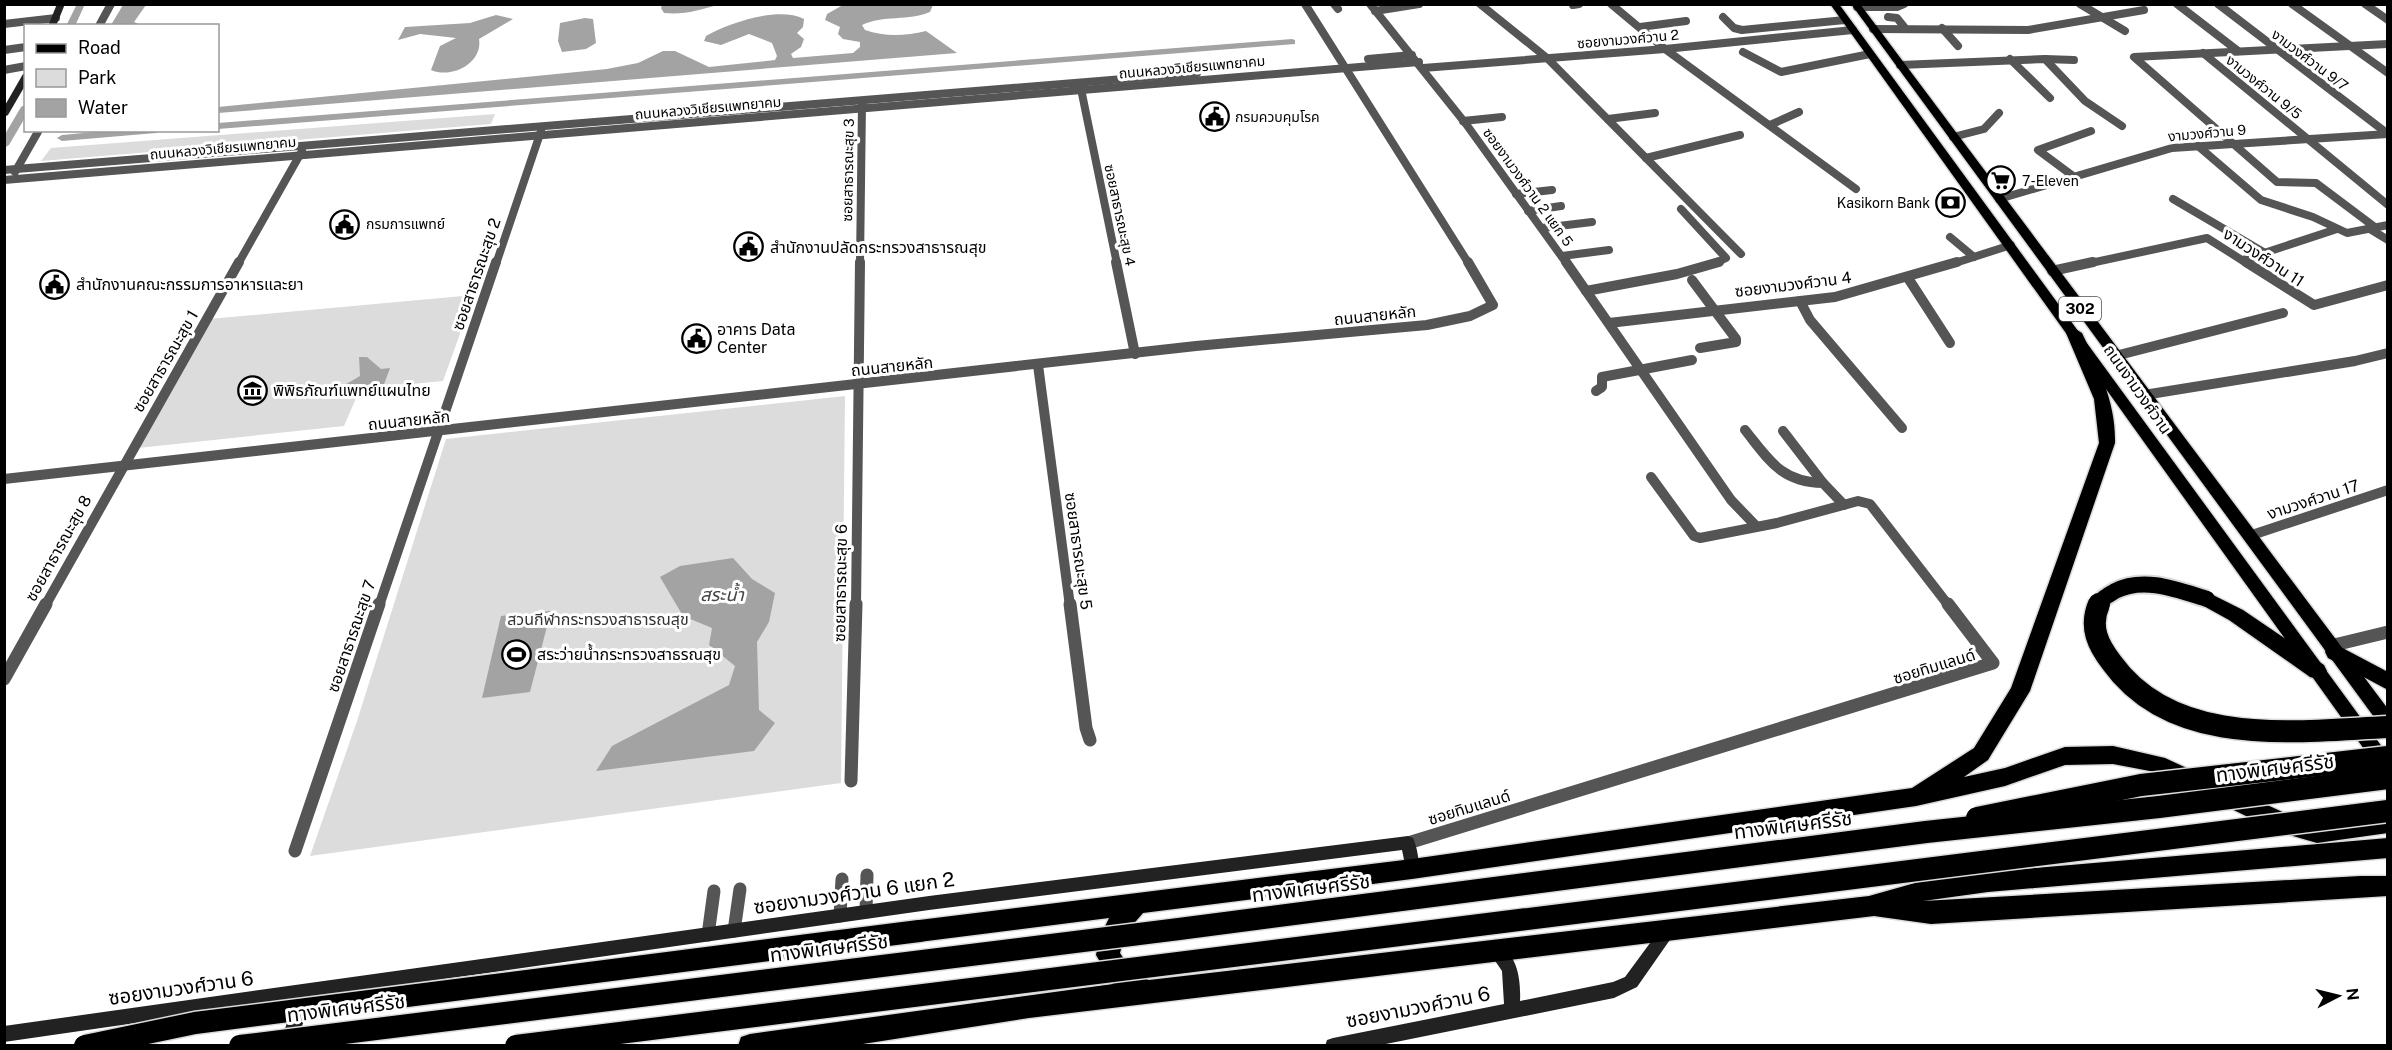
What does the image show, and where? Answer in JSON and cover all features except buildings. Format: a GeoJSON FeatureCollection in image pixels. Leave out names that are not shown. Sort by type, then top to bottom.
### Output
{"type":"FeatureCollection","features":[{"type":"Feature","properties":{"kind":"highway"},"geometry":{"type":"LineString","coordinates":[[1916,797],[1981,754],[2020,691],[2107,443],[2109,424],[2106,404],[2074,333]]}},
{"type":"Feature","properties":{"kind":"highway"},"geometry":{"type":"LineString","coordinates":[[2317,671],[2236,615],[2207,599],[2166,586],[2129,584],[2101,598],[2093,621],[2104,653],[2127,682],[2157,704],[2200,722],[2247,730],[2385,718]]}},
{"type":"Feature","properties":{"kind":"highway"},"geometry":{"type":"LineString","coordinates":[[2332,649],[2388,682]]}},
{"type":"Feature","properties":{"kind":"highway"},"geometry":{"type":"LineString","coordinates":[[85,1046],[195,1023],[1412,869],[1916,797],[2005,777],[2066,756],[2113,755],[2158,764],[2287,825],[2318,833],[2388,823]]}},
{"type":"Feature","properties":{"kind":"highway"},"geometry":{"type":"LineString","coordinates":[[1926,832],[2008,810],[2110,790],[2388,757]]}},
{"type":"Feature","properties":{"kind":"highway","name":"ทางพิเศษศรีรัช"},"geometry":{"type":"LineString","coordinates":[[240,1046],[1155,932],[1926,832],[2159,807],[2388,778]]}},
{"type":"Feature","properties":{"kind":"highway"},"geometry":{"type":"LineString","coordinates":[[516,1046],[1806,882],[2388,811]]}},
{"type":"Feature","properties":{"kind":"highway"},"geometry":{"type":"LineString","coordinates":[[750,1046],[908,1026],[1029,1006],[1497,952],[1669,928],[1869,907],[1922,891],[2388,848]]}},
{"type":"Feature","properties":{"kind":"highway"},"geometry":{"type":"LineString","coordinates":[[1869,907],[1931,913],[2388,886]]}},
{"type":"Feature","properties":{"kind":"highway"},"geometry":{"type":"LineString","coordinates":[[1137,904],[1120,918],[1111,932],[1108,955],[1126,983],[1148,992]]}},
{"type":"Feature","properties":{"kind":"main road","name":"ถนนงามวงศ์วาน"},"geometry":{"type":"LineString","coordinates":[[1834,4],[2011,245],[2388,768]]}},
{"type":"Feature","properties":{"kind":"main road","name":"ถนนงามวงศ์วาน"},"geometry":{"type":"LineString","coordinates":[[1856,6],[2385,718]]}},
{"type":"Feature","properties":{"kind":"street"},"geometry":{"type":"LineString","coordinates":[[4,24],[54,22],[61,4]]}},
{"type":"Feature","properties":{"kind":"street"},"geometry":{"type":"LineString","coordinates":[[100,24],[111,4]]}},
{"type":"Feature","properties":{"kind":"street"},"geometry":{"type":"LineString","coordinates":[[1305,4],[1341,65]]}},
{"type":"Feature","properties":{"kind":"street"},"geometry":{"type":"LineString","coordinates":[[1372,8],[1419,4]]}},
{"type":"Feature","properties":{"kind":"street"},"geometry":{"type":"LineString","coordinates":[[1480,4],[1546,58],[1741,254]]}},
{"type":"Feature","properties":{"kind":"street"},"geometry":{"type":"LineString","coordinates":[[1611,4],[1665,49],[1856,189]]}},
{"type":"Feature","properties":{"kind":"street"},"geometry":{"type":"LineString","coordinates":[[1856,6],[1897,7],[1904,4]]}},
{"type":"Feature","properties":{"kind":"street"},"geometry":{"type":"LineString","coordinates":[[2080,4],[2125,31]]}},
{"type":"Feature","properties":{"kind":"street"},"geometry":{"type":"LineString","coordinates":[[2177,4],[2238,51]]}},
{"type":"Feature","properties":{"kind":"street","name":"งามวงศ์วาน 9/7"},"geometry":{"type":"LineString","coordinates":[[2218,4],[2388,134]]}},
{"type":"Feature","properties":{"kind":"street"},"geometry":{"type":"LineString","coordinates":[[2292,4],[2388,74]]}},
{"type":"Feature","properties":{"kind":"street"},"geometry":{"type":"LineString","coordinates":[[2365,4],[2388,20]]}},
{"type":"Feature","properties":{"kind":"street"},"geometry":{"type":"LineString","coordinates":[[1372,8],[1421,65]]}},
{"type":"Feature","properties":{"kind":"street"},"geometry":{"type":"LineString","coordinates":[[1873,28],[2032,30],[2144,10]]}},
{"type":"Feature","properties":{"kind":"street"},"geometry":{"type":"LineString","coordinates":[[1723,16],[1737,30],[1849,25]]}},
{"type":"Feature","properties":{"kind":"street"},"geometry":{"type":"LineString","coordinates":[[1888,17],[1897,18],[1905,28]]}},
{"type":"Feature","properties":{"kind":"street"},"geometry":{"type":"LineString","coordinates":[[1938,18],[1958,46]]}},
{"type":"Feature","properties":{"kind":"street"},"geometry":{"type":"LineString","coordinates":[[1640,27],[1686,21]]}},
{"type":"Feature","properties":{"kind":"street","name":"ซอยงามวงศ์วาน 2"},"geometry":{"type":"LineString","coordinates":[[1421,65],[1665,49],[1849,25]]}},
{"type":"Feature","properties":{"kind":"street"},"geometry":{"type":"LineString","coordinates":[[2388,44],[2134,57],[2277,182],[2316,183],[2388,240]]}},
{"type":"Feature","properties":{"kind":"street"},"geometry":{"type":"LineString","coordinates":[[4,50],[24,47]]}},
{"type":"Feature","properties":{"kind":"street"},"geometry":{"type":"LineString","coordinates":[[1743,52],[1781,72],[1870,54]]}},
{"type":"Feature","properties":{"kind":"street","name":"งามวงศ์วาน 9/5"},"geometry":{"type":"LineString","coordinates":[[2203,53],[2311,139],[2388,205]]}},
{"type":"Feature","properties":{"kind":"street","name":"ถนนหลวงวิเชียรแพทยาคม"},"geometry":{"type":"LineString","coordinates":[[17,169],[542,130],[1341,65],[1412,54]]}},
{"type":"Feature","properties":{"kind":"street"},"geometry":{"type":"LineString","coordinates":[[2289,58],[2310,57]]}},
{"type":"Feature","properties":{"kind":"street"},"geometry":{"type":"LineString","coordinates":[[1900,65],[2010,59],[2074,60]]}},
{"type":"Feature","properties":{"kind":"street"},"geometry":{"type":"LineString","coordinates":[[2010,59],[2025,80],[2050,98]]}},
{"type":"Feature","properties":{"kind":"street"},"geometry":{"type":"LineString","coordinates":[[2046,59],[2085,101],[2122,126]]}},
{"type":"Feature","properties":{"kind":"street","name":"ถนนหลวงวิเชียรแพทยาคม"},"geometry":{"type":"LineString","coordinates":[[1341,65],[1421,65]]}},
{"type":"Feature","properties":{"kind":"street","name":"ถนนสายหลัก"},"geometry":{"type":"LineString","coordinates":[[4,479],[1135,354],[1427,325],[1476,315],[1493,305],[1341,65]]}},
{"type":"Feature","properties":{"kind":"street","name":"ซอยงามวงศ์วาน 2 แยก 5"},"geometry":{"type":"LineString","coordinates":[[1421,65],[1609,323]]}},
{"type":"Feature","properties":{"kind":"street"},"geometry":{"type":"LineString","coordinates":[[4,69],[24,66]]}},
{"type":"Feature","properties":{"kind":"street"},"geometry":{"type":"LineString","coordinates":[[4,115],[24,80]]}},
{"type":"Feature","properties":{"kind":"street","name":"ซอยสาธารณะสุข 4"},"geometry":{"type":"LineString","coordinates":[[1080,86],[1135,354]]}},
{"type":"Feature","properties":{"kind":"street","name":"ซอยสาธารณะสุข 3"},"geometry":{"type":"LineString","coordinates":[[859,384],[862,104]]}},
{"type":"Feature","properties":{"kind":"street"},"geometry":{"type":"LineString","coordinates":[[1770,125],[1799,112]]}},
{"type":"Feature","properties":{"kind":"street"},"geometry":{"type":"LineString","coordinates":[[1608,119],[1655,113]]}},
{"type":"Feature","properties":{"kind":"street"},"geometry":{"type":"LineString","coordinates":[[1953,137],[1984,129],[1999,113]]}},
{"type":"Feature","properties":{"kind":"street"},"geometry":{"type":"LineString","coordinates":[[1463,121],[1502,117]]}},
{"type":"Feature","properties":{"kind":"street","name":"ถนนหลวงวิเชียรแพทยาคม"},"geometry":{"type":"LineString","coordinates":[[8,180],[299,156],[542,130]]}},
{"type":"Feature","properties":{"kind":"street","name":"ซอยสาธารณะสุข 2"},"geometry":{"type":"LineString","coordinates":[[437,432],[542,130]]}},
{"type":"Feature","properties":{"kind":"street"},"geometry":{"type":"LineString","coordinates":[[2073,176],[2038,150],[2091,131]]}},
{"type":"Feature","properties":{"kind":"street","name":"ถนนหลวงวิเชียรแพทยาคม"},"geometry":{"type":"LineString","coordinates":[[8,180],[17,169],[38,132]]}},
{"type":"Feature","properties":{"kind":"street","name":"งามวงศ์วาน 9"},"geometry":{"type":"LineString","coordinates":[[1999,199],[2165,149],[2388,134]]}},
{"type":"Feature","properties":{"kind":"street"},"geometry":{"type":"LineString","coordinates":[[1646,158],[1740,135]]}},
{"type":"Feature","properties":{"kind":"street","name":"ซอยสาธารณะสุข 1"},"geometry":{"type":"LineString","coordinates":[[123,466],[305,146]]}},
{"type":"Feature","properties":{"kind":"street"},"geometry":{"type":"LineString","coordinates":[[2198,146],[2258,198],[2313,217],[2347,233],[2388,225]]}},
{"type":"Feature","properties":{"kind":"street"},"geometry":{"type":"LineString","coordinates":[[4,170],[17,169]]}},
{"type":"Feature","properties":{"kind":"street"},"geometry":{"type":"LineString","coordinates":[[1516,194],[1552,190]]}},
{"type":"Feature","properties":{"kind":"street"},"geometry":{"type":"LineString","coordinates":[[2173,199],[2265,253]]}},
{"type":"Feature","properties":{"kind":"street"},"geometry":{"type":"LineString","coordinates":[[1528,211],[1561,206]]}},
{"type":"Feature","properties":{"kind":"street"},"geometry":{"type":"LineString","coordinates":[[1586,291],[1677,274],[1724,261],[1726,258],[1681,209]]}},
{"type":"Feature","properties":{"kind":"street"},"geometry":{"type":"LineString","coordinates":[[1542,228],[1592,222]]}},
{"type":"Feature","properties":{"kind":"street"},"geometry":{"type":"LineString","coordinates":[[2243,260],[2337,229]]}},
{"type":"Feature","properties":{"kind":"street"},"geometry":{"type":"LineString","coordinates":[[1950,237],[1974,257]]}},
{"type":"Feature","properties":{"kind":"street","name":"งามวงศ์วาน 11"},"geometry":{"type":"LineString","coordinates":[[2052,271],[2204,239],[2211,240],[2314,305],[2388,285]]}},
{"type":"Feature","properties":{"kind":"street","name":"ซอยงามวงศ์วาน 4"},"geometry":{"type":"LineString","coordinates":[[1609,323],[1835,297],[1908,278],[2011,245]]}},
{"type":"Feature","properties":{"kind":"street"},"geometry":{"type":"LineString","coordinates":[[1562,256],[1609,250]]}},
{"type":"Feature","properties":{"kind":"street"},"geometry":{"type":"LineString","coordinates":[[1908,278],[1950,342]]}},
{"type":"Feature","properties":{"kind":"street"},"geometry":{"type":"LineString","coordinates":[[1692,280],[1736,342],[1700,348]]}},
{"type":"Feature","properties":{"kind":"street"},"geometry":{"type":"LineString","coordinates":[[1800,301],[1810,320],[1902,428]]}},
{"type":"Feature","properties":{"kind":"street"},"geometry":{"type":"LineString","coordinates":[[2115,356],[2283,313]]}},
{"type":"Feature","properties":{"kind":"street"},"geometry":{"type":"LineString","coordinates":[[1609,323],[1739,512],[1756,526]]}},
{"type":"Feature","properties":{"kind":"street"},"geometry":{"type":"LineString","coordinates":[[2144,395],[2386,355]]}},
{"type":"Feature","properties":{"kind":"street"},"geometry":{"type":"LineString","coordinates":[[1596,391],[1602,387],[1602,377],[1639,368],[1692,360]]}},
{"type":"Feature","properties":{"kind":"street","name":"ซอยสาธารณะสุข 5"},"geometry":{"type":"LineString","coordinates":[[1038,365],[1090,740]]}},
{"type":"Feature","properties":{"kind":"street","name":"ซอยสาธารณะสุข 6"},"geometry":{"type":"LineString","coordinates":[[851,781],[856,649],[859,384]]}},
{"type":"Feature","properties":{"kind":"street"},"geometry":{"type":"LineString","coordinates":[[1745,430],[1789,479],[1803,483],[1823,483]]}},
{"type":"Feature","properties":{"kind":"street"},"geometry":{"type":"LineString","coordinates":[[1783,431],[1823,483],[1844,505]]}},
{"type":"Feature","properties":{"kind":"street","name":"ซอยสาธารณะสุข 7"},"geometry":{"type":"LineString","coordinates":[[296,851],[437,432]]}},
{"type":"Feature","properties":{"kind":"street","name":"ซอยสาธารณะสุข 8"},"geometry":{"type":"LineString","coordinates":[[4,679],[123,466]]}},
{"type":"Feature","properties":{"kind":"street","name":"ซอยทิมแลนด์"},"geometry":{"type":"LineString","coordinates":[[1408,843],[1993,663],[1870,504],[1858,501],[1777,523],[1696,537],[1651,477]]}},
{"type":"Feature","properties":{"kind":"street","name":"งามวงศ์วาน 17"},"geometry":{"type":"LineString","coordinates":[[2249,536],[2388,490]]}},
{"type":"Feature","properties":{"kind":"street"},"geometry":{"type":"LineString","coordinates":[[2332,649],[2388,632]]}},
{"type":"Feature","properties":{"kind":"street"},"geometry":{"type":"LineString","coordinates":[[1408,843],[1412,869]]}},
{"type":"Feature","properties":{"kind":"street","name":"ซอยงามวงศ์วาน 6 แยก 2"},"geometry":{"type":"LineString","coordinates":[[306,991],[866,912],[1408,843]]}},
{"type":"Feature","properties":{"kind":"street"},"geometry":{"type":"LineString","coordinates":[[866,912],[867,875]]}},
{"type":"Feature","properties":{"kind":"street"},"geometry":{"type":"LineString","coordinates":[[840,916],[842,879]]}},
{"type":"Feature","properties":{"kind":"street"},"geometry":{"type":"LineString","coordinates":[[734,931],[740,889]]}},
{"type":"Feature","properties":{"kind":"street"},"geometry":{"type":"LineString","coordinates":[[708,934],[714,891]]}},
{"type":"Feature","properties":{"kind":"street","name":"ซอยงามวงศ์วาน 6"},"geometry":{"type":"LineString","coordinates":[[1333,1046],[1614,990],[1630,982],[1669,928]]}},
{"type":"Feature","properties":{"kind":"street"},"geometry":{"type":"LineString","coordinates":[[1497,952],[1511,968],[1513,976],[1512,1010]]}},
{"type":"Feature","properties":{"kind":"street"},"geometry":{"type":"LineString","coordinates":[[287,1046],[306,991]]}},
{"type":"Feature","properties":{"kind":"street","name":"ซอยงามวงศ์วาน 6"},"geometry":{"type":"LineString","coordinates":[[4,1034],[306,991]]}},
{"type":"Feature","properties":{"kind":"green space"},"geometry":{"type":"Polygon","coordinates":[[[495,114],[491,124],[41,161],[51,148],[495,114]]]}},
{"type":"Feature","properties":{"kind":"green space"},"geometry":{"type":"Polygon","coordinates":[[[474,295],[443,381],[360,389],[344,426],[138,448],[209,319],[474,295]]]}},
{"type":"Feature","properties":{"kind":"green space","name":"สวนกีฬากระทรวงสาธารณสุข"},"geometry":{"type":"Polygon","coordinates":[[[845,396],[841,783],[310,856],[357,721],[446,439],[845,396]]]}},
{"type":"Feature","properties":{"kind":"water"},"geometry":{"type":"Polygon","coordinates":[[[662,4],[718,5],[692,12],[664,13],[661,8],[662,4]]]}},
{"type":"Feature","properties":{"kind":"water"},"geometry":{"type":"Polygon","coordinates":[[[123,5],[146,5],[134,22],[139,24],[112,24],[123,5]]]}},
{"type":"Feature","properties":{"kind":"water"},"geometry":{"type":"Polygon","coordinates":[[[843,5],[933,5],[930,12],[922,15],[879,20],[862,25],[865,30],[888,35],[926,31],[957,53],[219,113],[219,107],[607,69],[638,63],[663,51],[675,51],[709,67],[775,60],[777,56],[772,43],[749,34],[721,45],[704,41],[706,36],[727,26],[768,15],[793,15],[804,19],[803,27],[797,33],[804,39],[801,47],[791,54],[793,58],[853,53],[860,47],[860,42],[843,39],[838,34],[840,27],[825,20],[827,14],[843,5]]]}},
{"type":"Feature","properties":{"kind":"water"},"geometry":{"type":"Polygon","coordinates":[[[496,15],[513,19],[479,39],[479,48],[471,62],[456,70],[439,72],[431,70],[440,46],[456,38],[420,34],[398,40],[405,27],[470,23],[496,15]]]}},
{"type":"Feature","properties":{"kind":"water"},"geometry":{"type":"Polygon","coordinates":[[[585,18],[593,19],[596,43],[586,49],[562,52],[558,41],[560,23],[585,18]]]}},
{"type":"Feature","properties":{"kind":"water"},"geometry":{"type":"Polygon","coordinates":[[[359,357],[367,357],[381,369],[390,368],[383,387],[334,397],[336,390],[360,376],[359,357]]]}},
{"type":"Feature","properties":{"kind":"water","name":"สระน้ำ"},"geometry":{"type":"Polygon","coordinates":[[[733,558],[752,579],[775,593],[769,622],[757,642],[759,710],[775,723],[754,751],[596,771],[612,746],[729,685],[735,666],[709,645],[712,628],[683,616],[660,577],[680,566],[733,558]]]}},
{"type":"Feature","properties":{"kind":"water","name":"สระว่ายน้ำกระทรวงสาธรณสุข"},"geometry":{"type":"Polygon","coordinates":[[[551,611],[530,692],[482,698],[501,616],[551,611]]]}},
{"type":"Feature","properties":{"kind":"waterway"},"geometry":{"type":"LineString","coordinates":[[71,24],[81,4]]}},
{"type":"Feature","properties":{"kind":"waterway"},"geometry":{"type":"LineString","coordinates":[[219,126],[1292,42]]}},
{"type":"Feature","properties":{"kind":"waterway"},"geometry":{"type":"LineString","coordinates":[[4,145],[24,110]]}},
{"type":"Feature","properties":{"kind":"waterway"},"geometry":{"type":"LineString","coordinates":[[62,138],[132,132]]}},
{"type":"Feature","properties":{"kind":"place","name":"กรมควบคุมโรค"},"geometry":{"type":"Point","coordinates":[1214,117]}},
{"type":"Feature","properties":{"kind":"place","name":"7-Eleven"},"geometry":{"type":"Point","coordinates":[2001,181]}},
{"type":"Feature","properties":{"kind":"place","name":"Kasikorn Bank"},"geometry":{"type":"Point","coordinates":[1951,203]}},
{"type":"Feature","properties":{"kind":"place","name":"กรมการแพทย์"},"geometry":{"type":"Point","coordinates":[345,224]}},
{"type":"Feature","properties":{"kind":"place","name":"สำนักงานปลัดกระทรวงสาธารณสุข"},"geometry":{"type":"Point","coordinates":[749,247]}},
{"type":"Feature","properties":{"kind":"place","name":"สำนักงานคณะกรรมการอาหารและยา"},"geometry":{"type":"Point","coordinates":[55,284]}},
{"type":"Feature","properties":{"kind":"place","name":"อาคาร Data Center"},"geometry":{"type":"Point","coordinates":[696,338]}},
{"type":"Feature","properties":{"kind":"place","name":"พิพิธภัณฑ์แพทย์แผนไทย"},"geometry":{"type":"Point","coordinates":[252,390]}},
{"type":"Feature","properties":{"kind":"place","name":"สระว่ายน้ำกระทรวงสาธรณสุข"},"geometry":{"type":"Point","coordinates":[516,654]}}]}
